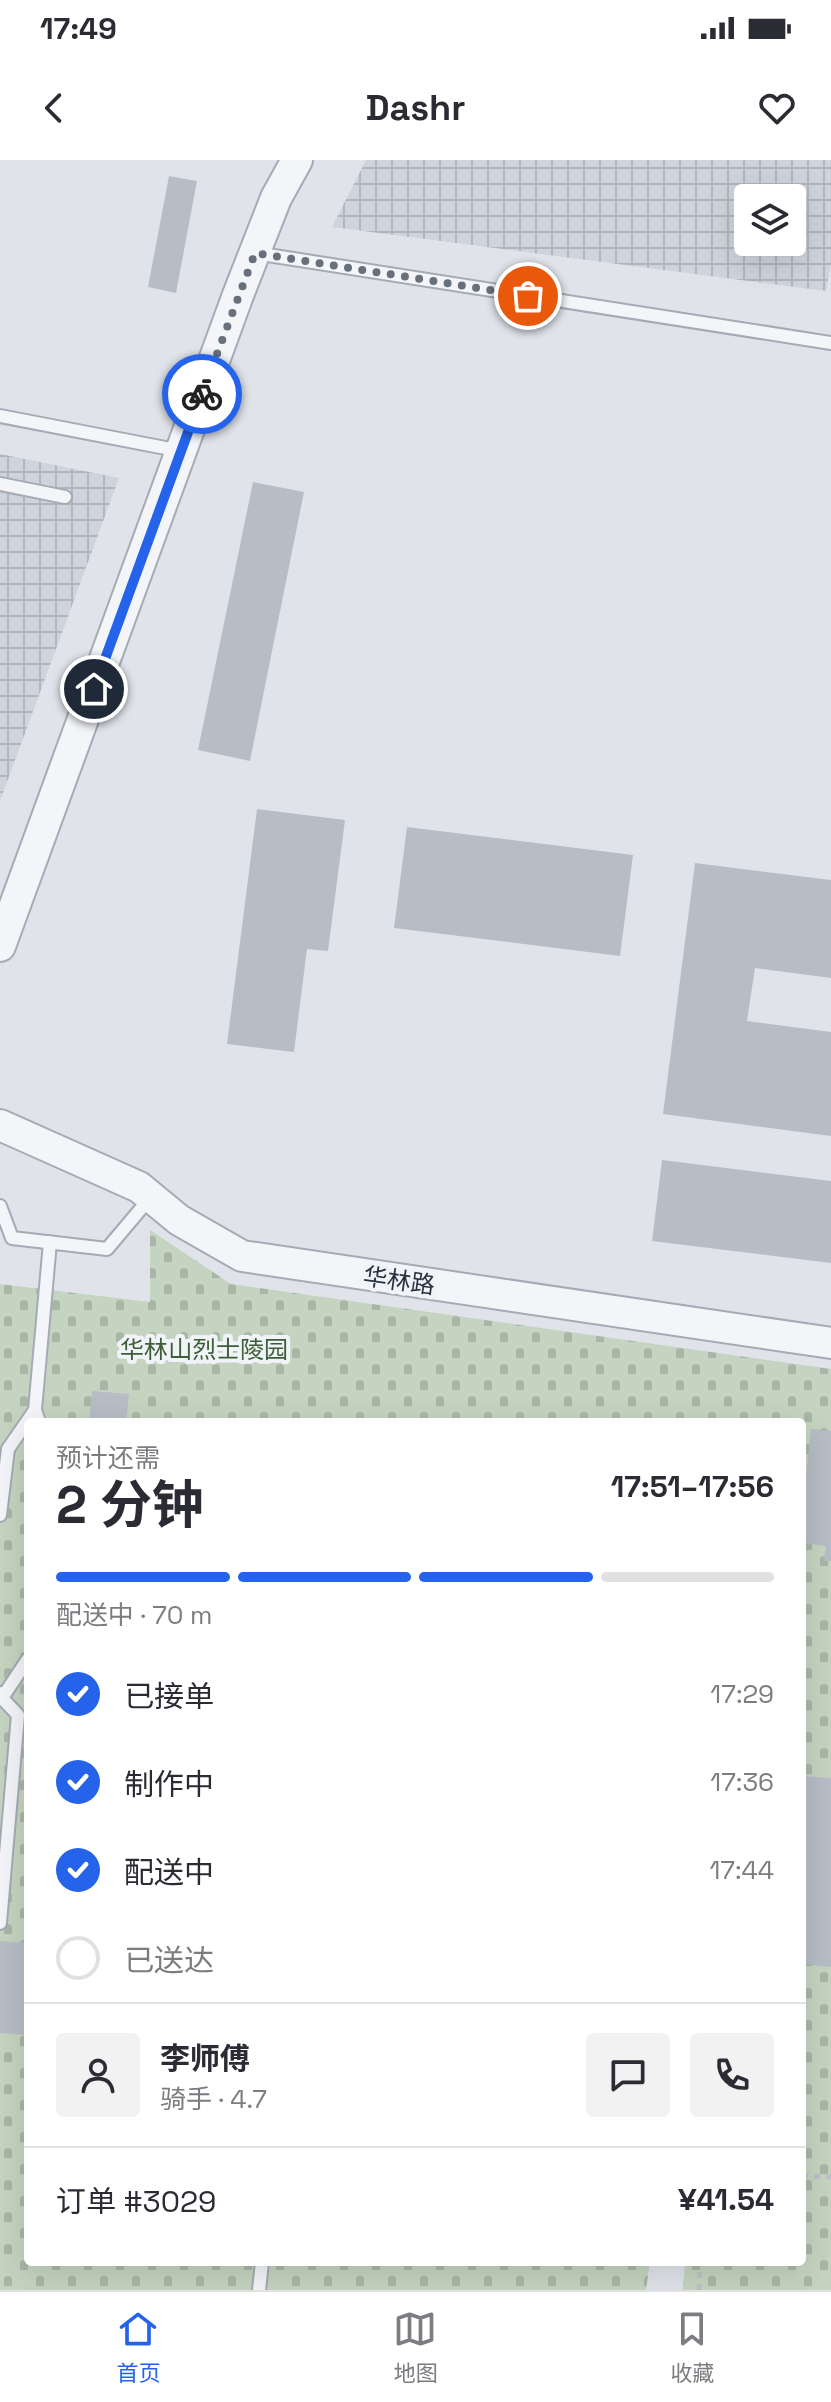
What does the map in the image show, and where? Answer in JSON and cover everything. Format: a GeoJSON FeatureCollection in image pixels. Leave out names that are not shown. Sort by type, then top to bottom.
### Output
{"type":"FeatureCollection","features":[{"type":"Feature","properties":{"kind":"street"},"geometry":{"type":"LineString","coordinates":[[0,946],[255,253],[276,198],[297,160]]}},
{"type":"Feature","properties":{"kind":"street","name":"华林路"},"geometry":{"type":"LineString","coordinates":[[0,1125],[139,1187],[179,1220],[242,1256],[831,1343]]}},
{"type":"Feature","properties":{"kind":"lane"},"geometry":{"type":"LineString","coordinates":[[255,253],[831,343]]}},
{"type":"Feature","properties":{"kind":"lane"},"geometry":{"type":"LineString","coordinates":[[0,416],[181,451]]}},
{"type":"Feature","properties":{"kind":"lane"},"geometry":{"type":"LineString","coordinates":[[0,484],[65,497]]}},
{"type":"Feature","properties":{"kind":"lane"},"geometry":{"type":"LineString","coordinates":[[0,1206],[12,1238],[107,1249],[151,1197]]}},
{"type":"Feature","properties":{"kind":"lane"},"geometry":{"type":"LineString","coordinates":[[37,1416],[50,1242]]}},
{"type":"Feature","properties":{"kind":"lane"},"geometry":{"type":"LineString","coordinates":[[0,1515],[8,1449],[24,1431]]}},
{"type":"Feature","properties":{"kind":"lane"},"geometry":{"type":"LineString","coordinates":[[0,1923],[18,1715],[1,1696],[24,1664]]}},
{"type":"Feature","properties":{"kind":"lane"},"geometry":{"type":"LineString","coordinates":[[259,2290],[262,2266]]}},
{"type":"Feature","properties":{"kind":"path"},"geometry":{"type":"LineString","coordinates":[[806,2176],[831,2177]]}},
{"type":"Feature","properties":{"kind":"path"},"geometry":{"type":"LineString","coordinates":[[699,2290],[700,2266]]}},
{"type":"Feature","properties":{"kind":"shaded area"},"geometry":{"type":"Polygon","coordinates":[[[366,160],[831,160],[831,265],[826,291],[332,227],[366,160]]]}},
{"type":"Feature","properties":{"kind":"shaded area"},"geometry":{"type":"Polygon","coordinates":[[[0,454],[119,478],[0,801],[0,454]]]}},
{"type":"Feature","properties":{"kind":"green space","name":"华林山烈士陵园"},"geometry":{"type":"Polygon","coordinates":[[[150,1230],[231,1284],[831,1369],[831,2290],[683,2290],[685,2266],[806,2266],[806,1418],[24,1418],[24,2266],[649,2266],[646,2290],[0,2290],[0,1284],[150,1302],[150,1230]]]}},
{"type":"Feature","properties":{"kind":"building"},"geometry":{"type":"Polygon","coordinates":[[[169,176],[197,181],[176,293],[148,287],[169,176]]]}},
{"type":"Feature","properties":{"kind":"building"},"geometry":{"type":"Polygon","coordinates":[[[253,482],[304,492],[250,761],[198,750],[253,482]]]}},
{"type":"Feature","properties":{"kind":"building"},"geometry":{"type":"Polygon","coordinates":[[[257,809],[345,820],[328,951],[307,949],[294,1052],[227,1044],[257,809]]]}},
{"type":"Feature","properties":{"kind":"building"},"geometry":{"type":"Polygon","coordinates":[[[407,827],[633,855],[620,956],[394,928],[407,827]]]}},
{"type":"Feature","properties":{"kind":"building"},"geometry":{"type":"Polygon","coordinates":[[[695,863],[831,880],[831,978],[755,968],[747,1021],[831,1032],[831,1136],[663,1114],[695,863]]]}},
{"type":"Feature","properties":{"kind":"building"},"geometry":{"type":"Polygon","coordinates":[[[662,1160],[831,1181],[831,1263],[652,1241],[662,1160]]]}},
{"type":"Feature","properties":{"kind":"building"},"geometry":{"type":"Polygon","coordinates":[[[92,1391],[129,1394],[126,1418],[89,1418],[92,1391]]]}},
{"type":"Feature","properties":{"kind":"building"},"geometry":{"type":"Polygon","coordinates":[[[811,1429],[831,1431],[831,1561],[824,1561],[826,1546],[806,1544],[806,1477],[811,1429]]]}},
{"type":"Feature","properties":{"kind":"building"},"geometry":{"type":"Polygon","coordinates":[[[806,1776],[831,1778],[831,1967],[806,1964],[806,1776]]]}},
{"type":"Feature","properties":{"kind":"building"},"geometry":{"type":"Polygon","coordinates":[[[0,1941],[24,1943],[24,2035],[0,2033],[0,1941]]]}},
{"type":"Feature","properties":{"kind":"way so far"},"geometry":{"type":"LineString","coordinates":[[202,394],[255,253],[528,296]]}},
{"type":"Feature","properties":{"kind":"route"},"geometry":{"type":"LineString","coordinates":[[94,689],[202,394]]}}]}
